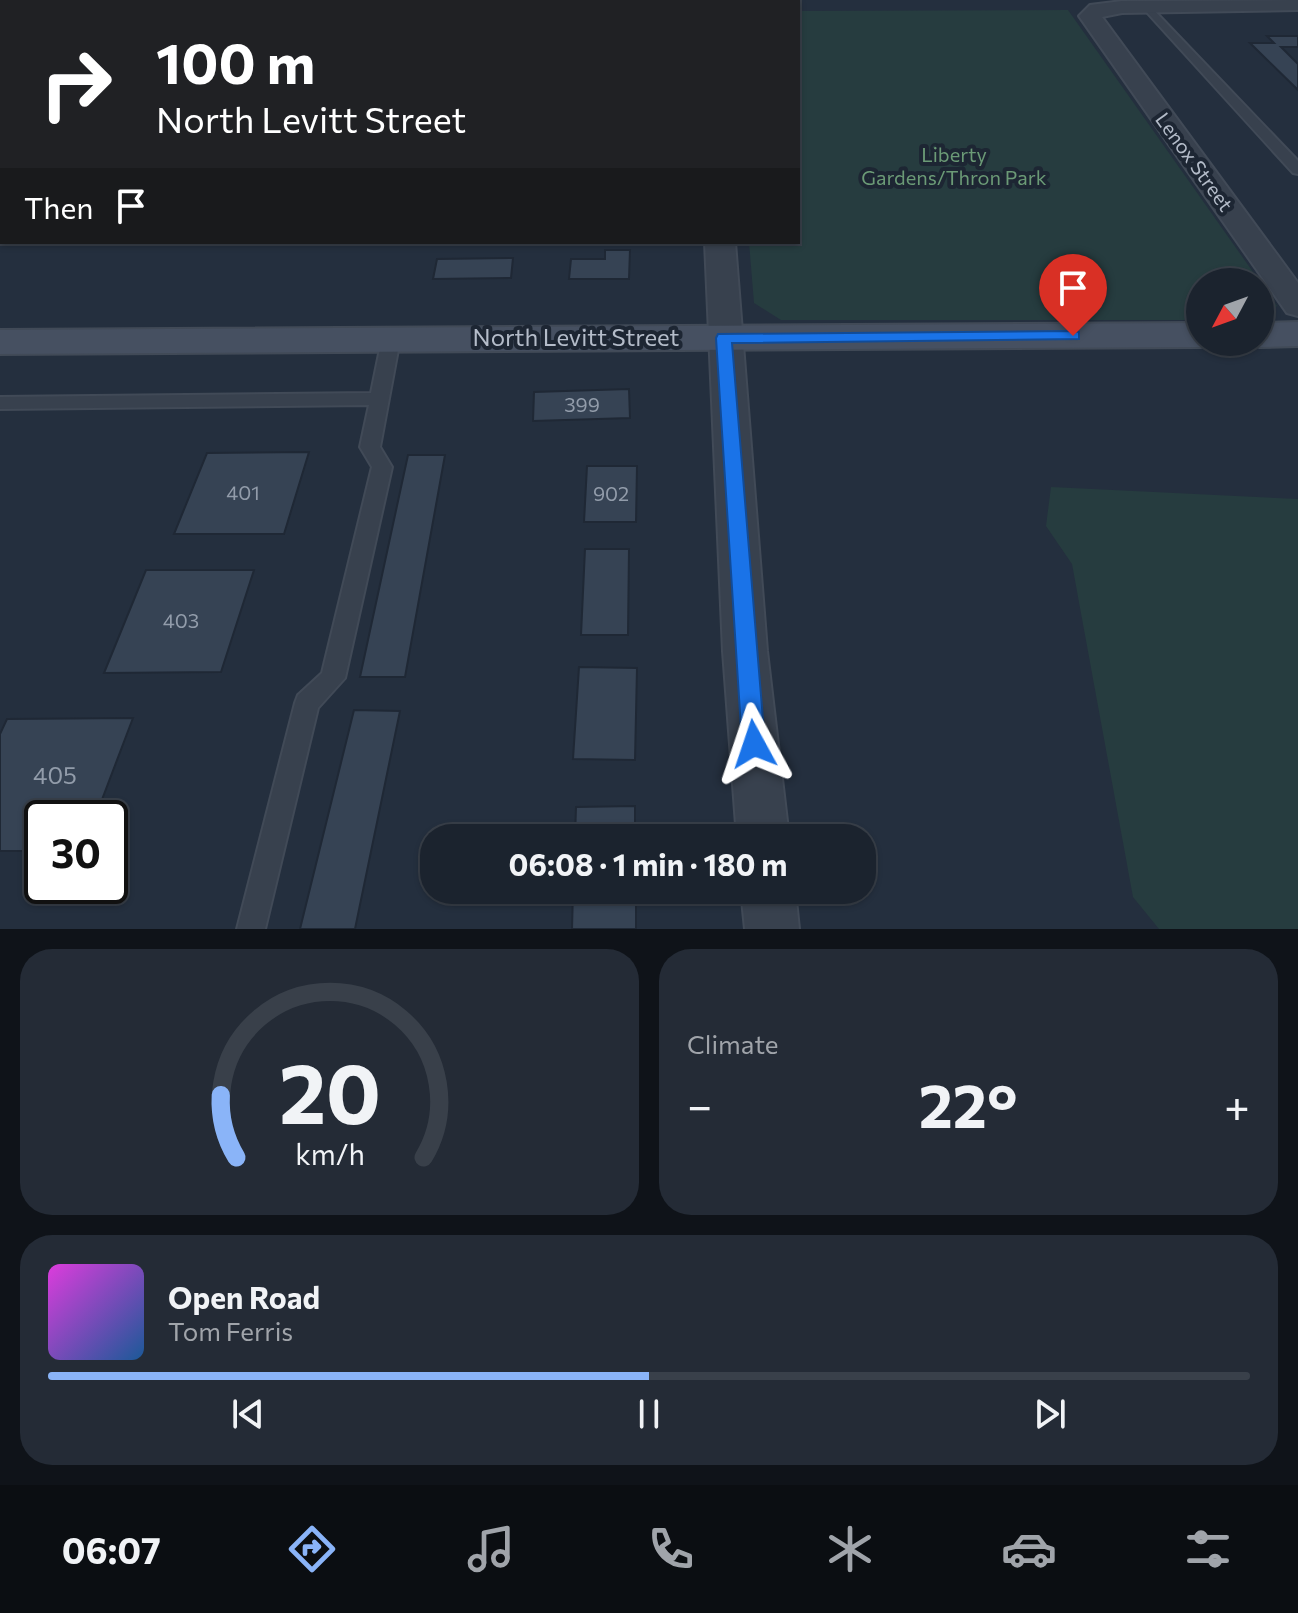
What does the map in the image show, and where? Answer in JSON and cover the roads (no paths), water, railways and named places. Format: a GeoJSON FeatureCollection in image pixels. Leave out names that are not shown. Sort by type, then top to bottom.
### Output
{"type":"FeatureCollection","features":[{"type":"Feature","properties":{"kind":"street"},"geometry":{"type":"LineString","coordinates":[[1147,6],[1298,4]]}},
{"type":"Feature","properties":{"kind":"street","name":"Lenox Street"},"geometry":{"type":"LineString","coordinates":[[1147,6],[1098,10],[1090,17],[1298,306]]}},
{"type":"Feature","properties":{"kind":"street"},"geometry":{"type":"LineString","coordinates":[[720,244],[745,651],[762,824]]}},
{"type":"Feature","properties":{"kind":"street"},"geometry":{"type":"LineString","coordinates":[[1274,335],[1298,334]]}},
{"type":"Feature","properties":{"kind":"street","name":"North Levitt Street"},"geometry":{"type":"LineString","coordinates":[[0,342],[1186,335]]}},
{"type":"Feature","properties":{"kind":"street"},"geometry":{"type":"LineString","coordinates":[[769,904],[772,929]]}},
{"type":"Feature","properties":{"kind":"lane"},"geometry":{"type":"LineString","coordinates":[[1147,6],[1298,170]]}},
{"type":"Feature","properties":{"kind":"lane"},"geometry":{"type":"LineString","coordinates":[[251,929],[307,703],[333,678],[382,467],[370,447],[391,339]]}},
{"type":"Feature","properties":{"kind":"lane"},"geometry":{"type":"LineString","coordinates":[[0,403],[379,399]]}},
{"type":"Feature","properties":{"kind":"park label","name":"Liberty Gardens/Thron Park"},"geometry":{"type":"Point","coordinates":[954,166]}}]}
